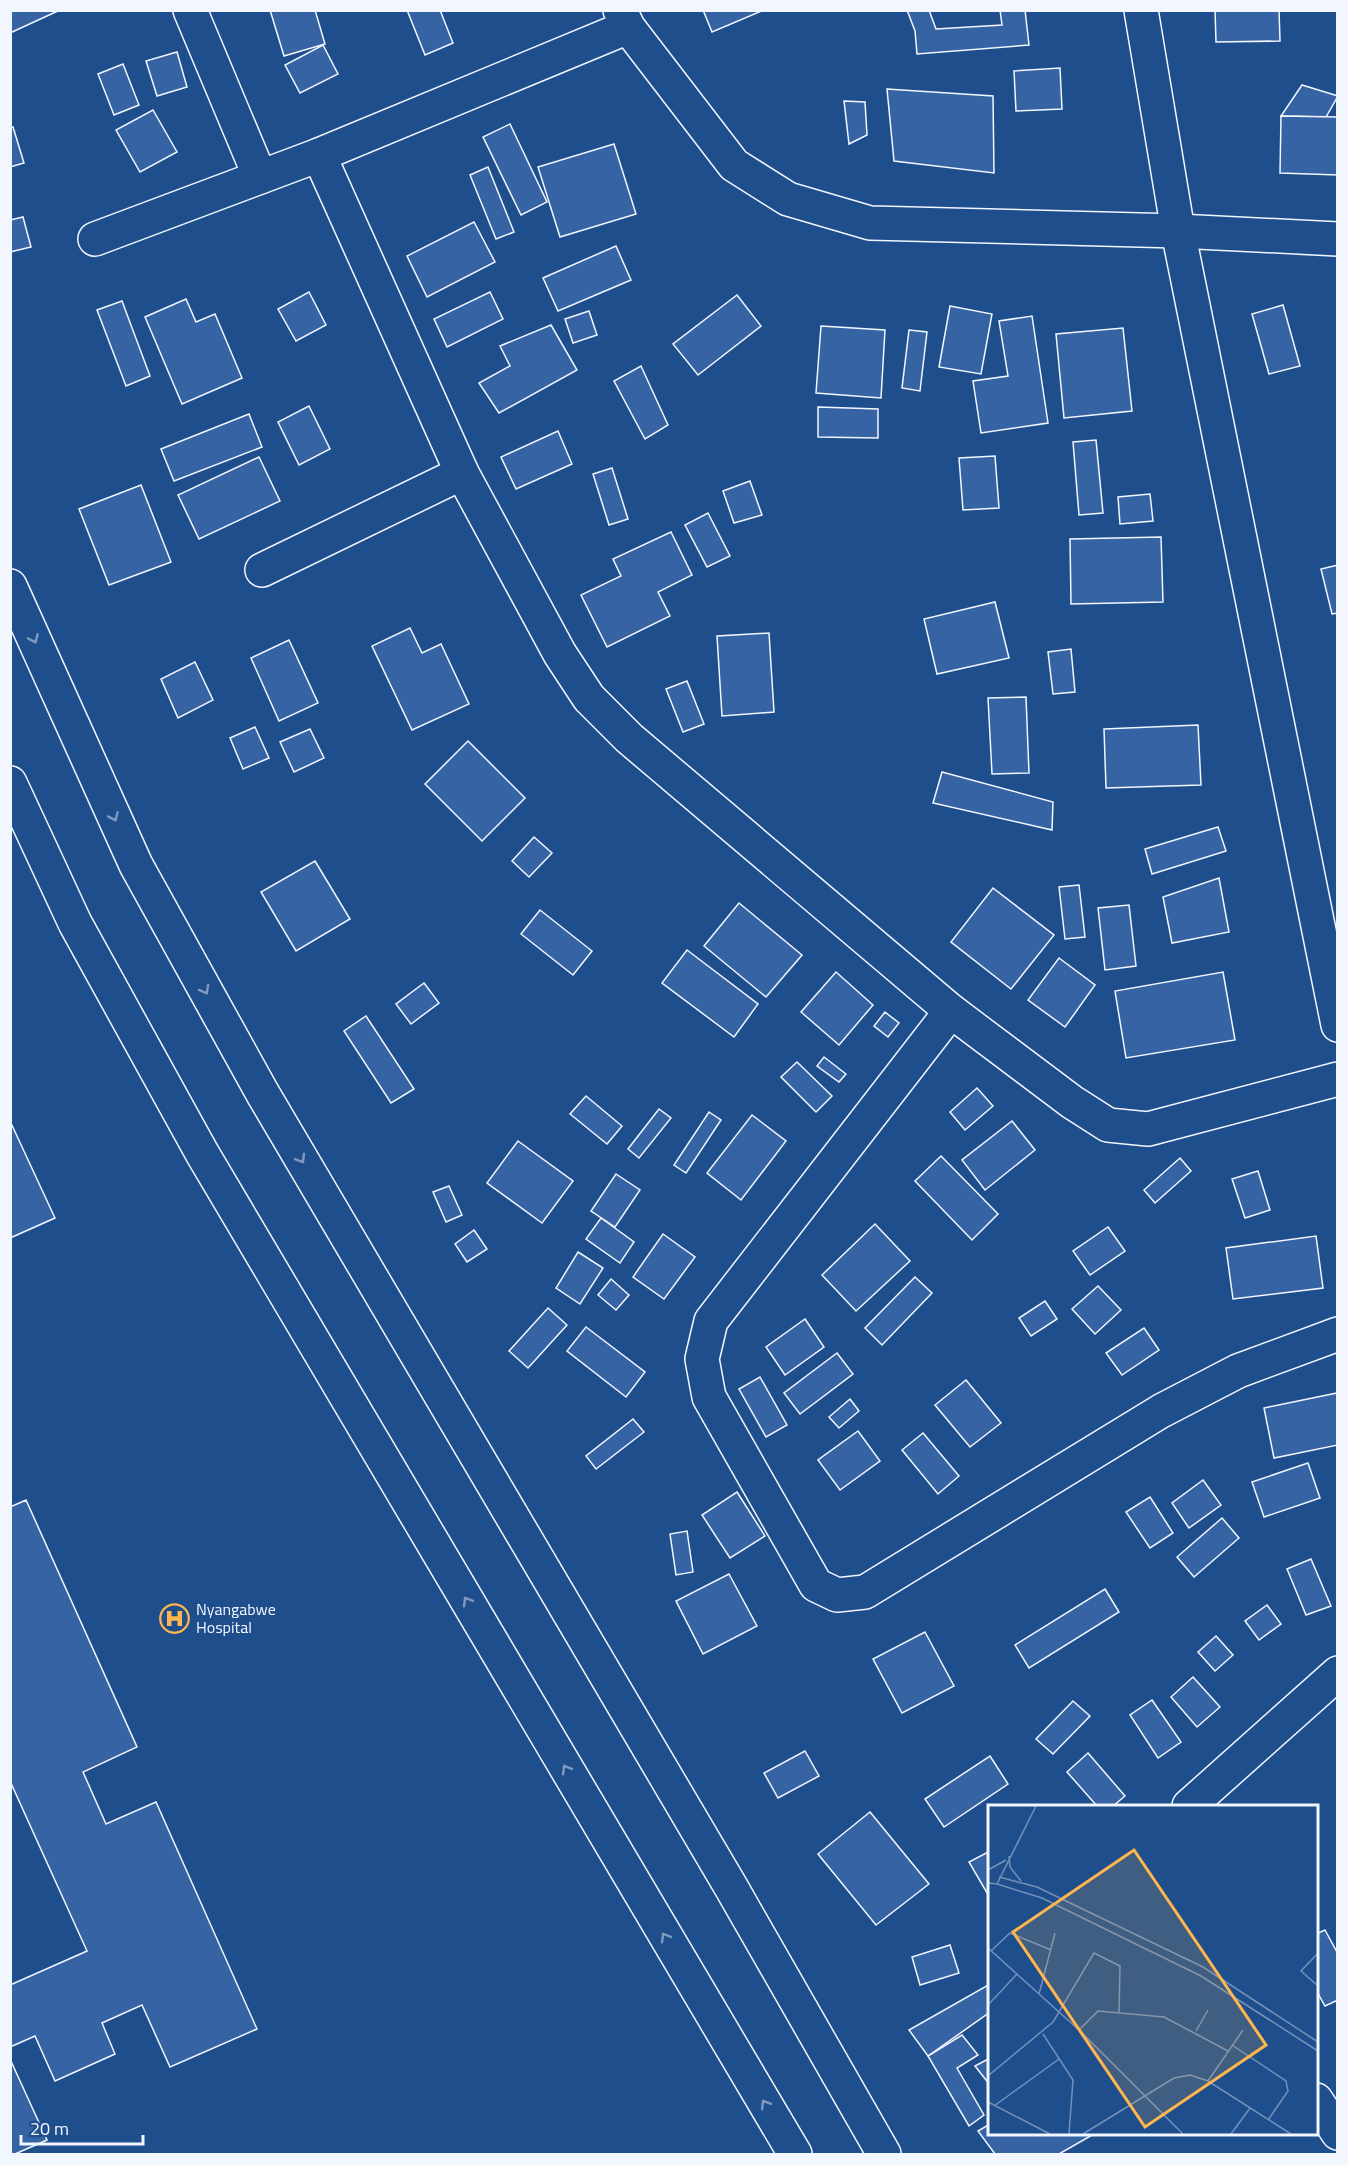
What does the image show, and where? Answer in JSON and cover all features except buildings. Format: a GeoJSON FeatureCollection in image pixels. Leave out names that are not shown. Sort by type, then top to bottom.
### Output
{"type":"FeatureCollection","features":[{"type":"Feature","properties":{"kind":"street"},"geometry":{"type":"LineString","coordinates":[[190,10],[260,177]]}},
{"type":"Feature","properties":{"kind":"street"},"geometry":{"type":"LineString","coordinates":[[1141,10],[1178,231],[1338,1026]]}},
{"type":"Feature","properties":{"kind":"street"},"geometry":{"type":"LineString","coordinates":[[95,239],[319,155],[624,19],[734,165],[788,199],[870,223],[1178,231],[1338,239]]}},
{"type":"Feature","properties":{"kind":"street"},"geometry":{"type":"LineString","coordinates":[[319,155],[462,473],[560,654],[589,698],[629,738],[951,1011],[1072,1102],[1107,1125],[1148,1129],[1338,1079]]}},
{"type":"Feature","properties":{"kind":"street"},"geometry":{"type":"LineString","coordinates":[[262,570],[462,473]]}},
{"type":"Feature","properties":{"kind":"street"},"geometry":{"type":"LineString","coordinates":[[10,586],[136,866],[263,1094],[731,1887],[884,2154]]}},
{"type":"Feature","properties":{"kind":"street"},"geometry":{"type":"LineString","coordinates":[[10,783],[75,923],[202,1153],[795,2154]]}},
{"type":"Feature","properties":{"kind":"street"},"geometry":{"type":"LineString","coordinates":[[951,1011],[711,1321],[702,1359],[709,1397],[816,1584],[837,1595],[865,1592],[1161,1411],[1238,1371],[1338,1334]]}},
{"type":"Feature","properties":{"kind":"street"},"geometry":{"type":"LineString","coordinates":[[1190,1805],[1338,1673]]}},
{"type":"Feature","properties":{"kind":"street"},"geometry":{"type":"LineString","coordinates":[[1318,2102],[1338,2133]]}},
{"type":"Feature","properties":{"kind":"place","name":"Nyangabwe Hospital"},"geometry":{"type":"Point","coordinates":[175,1618]}}]}
